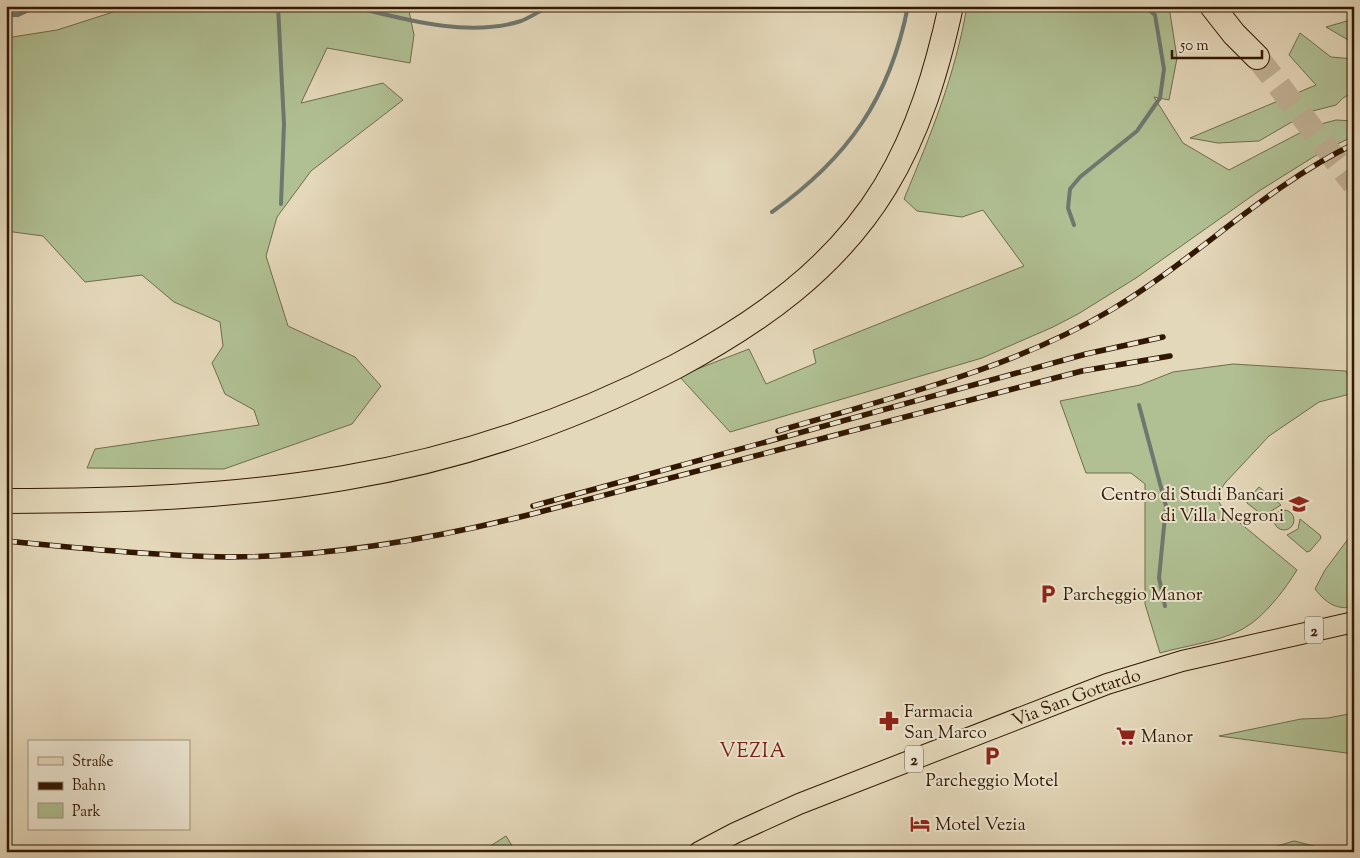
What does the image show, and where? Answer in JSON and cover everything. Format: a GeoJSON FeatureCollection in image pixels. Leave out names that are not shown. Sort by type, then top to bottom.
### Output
{"type":"FeatureCollection","features":[{"type":"Feature","properties":{"kind":"highway"},"geometry":{"type":"LineString","coordinates":[[6,484],[101,484],[209,479],[281,471],[372,456],[423,445],[525,414],[581,393],[668,354],[723,324],[779,286],[821,247],[839,226],[871,183],[898,133],[918,79],[936,6]]}},
{"type":"Feature","properties":{"kind":"highway"},"geometry":{"type":"LineString","coordinates":[[6,500],[115,499],[211,494],[284,487],[346,478],[422,461],[530,429],[592,406],[680,364],[736,333],[784,299],[820,267],[854,230],[888,181],[922,112],[938,62],[950,6]]}},
{"type":"Feature","properties":{"kind":"highway"},"geometry":{"type":"LineString","coordinates":[[1212,6],[1234,34],[1257,57],[1222,6]]}},
{"type":"Feature","properties":{"kind":"main road","name":"Via San Gottardo"},"geometry":{"type":"LineString","coordinates":[[699,852],[735,832],[799,804],[1107,684],[1182,660],[1354,622]]}},
{"type":"Feature","properties":{"kind":"green space"},"geometry":{"type":"Polygon","coordinates":[[[132,6],[386,6],[409,11],[414,35],[410,63],[327,48],[301,103],[383,83],[403,100],[311,171],[277,217],[266,256],[288,326],[355,357],[381,386],[352,424],[224,469],[87,468],[95,449],[259,425],[254,410],[225,394],[212,363],[223,346],[220,322],[174,302],[142,275],[85,282],[43,236],[6,231],[6,38],[57,30],[132,6]]]}},
{"type":"Feature","properties":{"kind":"green space"},"geometry":{"type":"Polygon","coordinates":[[[967,6],[1167,6],[1170,13],[1177,58],[1169,100],[1154,97],[1183,143],[1229,170],[1313,126],[1336,120],[1354,121],[1354,136],[1323,151],[1259,191],[1136,278],[1078,314],[1053,327],[982,358],[730,432],[679,376],[749,349],[766,384],[816,363],[813,350],[1024,266],[983,210],[962,217],[917,211],[904,199],[933,128],[949,81],[967,6]]]}},
{"type":"Feature","properties":{"kind":"green space"},"geometry":{"type":"Polygon","coordinates":[[[1354,19],[1354,41],[1350,41],[1326,27],[1354,19]]]}},
{"type":"Feature","properties":{"kind":"green space"},"geometry":{"type":"Polygon","coordinates":[[[1300,33],[1331,57],[1354,59],[1354,92],[1343,98],[1336,105],[1309,112],[1259,141],[1218,143],[1190,138],[1316,85],[1289,55],[1300,33]]]}},
{"type":"Feature","properties":{"kind":"green space"},"geometry":{"type":"Polygon","coordinates":[[[1233,364],[1346,371],[1354,387],[1354,393],[1319,402],[1269,436],[1225,483],[1216,497],[1223,509],[1297,570],[1282,591],[1265,611],[1243,629],[1208,642],[1160,653],[1145,604],[1145,484],[1131,473],[1086,473],[1060,401],[1140,385],[1173,372],[1233,364]]]}},
{"type":"Feature","properties":{"kind":"green space"},"geometry":{"type":"Polygon","coordinates":[[[1259,487],[1281,505],[1271,511],[1270,521],[1247,503],[1247,500],[1259,487]]]}},
{"type":"Feature","properties":{"kind":"green space"},"geometry":{"type":"Polygon","coordinates":[[[1284,510],[1291,513],[1294,520],[1291,527],[1284,530],[1277,527],[1274,520],[1277,513],[1284,510]]]}},
{"type":"Feature","properties":{"kind":"green space"},"geometry":{"type":"Polygon","coordinates":[[[1300,519],[1320,535],[1321,538],[1307,552],[1287,535],[1298,529],[1300,519]]]}},
{"type":"Feature","properties":{"kind":"green space"},"geometry":{"type":"Polygon","coordinates":[[[1354,531],[1354,607],[1348,608],[1327,602],[1315,589],[1325,570],[1354,531]]]}},
{"type":"Feature","properties":{"kind":"green space"},"geometry":{"type":"Polygon","coordinates":[[[1354,713],[1354,754],[1219,736],[1301,719],[1328,718],[1354,713]]]}},
{"type":"Feature","properties":{"kind":"green space"},"geometry":{"type":"Polygon","coordinates":[[[506,836],[516,852],[481,852],[506,836]]]}},
{"type":"Feature","properties":{"kind":"green space"},"geometry":{"type":"Polygon","coordinates":[[[1294,841],[1326,849],[1345,849],[1349,852],[1257,852],[1294,841]]]}},
{"type":"Feature","properties":{"kind":"waterway"},"geometry":{"type":"LineString","coordinates":[[6,15],[18,15],[38,6]]}},
{"type":"Feature","properties":{"kind":"waterway"},"geometry":{"type":"LineString","coordinates":[[278,6],[284,124],[281,204]]}},
{"type":"Feature","properties":{"kind":"waterway"},"geometry":{"type":"LineString","coordinates":[[350,6],[435,25],[479,28],[521,21],[549,6]]}},
{"type":"Feature","properties":{"kind":"waterway"},"geometry":{"type":"LineString","coordinates":[[772,212],[823,170],[862,123],[890,69],[908,6]]}},
{"type":"Feature","properties":{"kind":"waterway"},"geometry":{"type":"LineString","coordinates":[[1074,225],[1068,208],[1070,189],[1080,177],[1137,131],[1160,98],[1164,69],[1155,15],[1144,6]]}},
{"type":"Feature","properties":{"kind":"waterway"},"geometry":{"type":"LineString","coordinates":[[1139,405],[1166,506],[1159,578],[1165,606]]}},
{"type":"Feature","properties":{"kind":"tunnel"},"geometry":{"type":"LineString","coordinates":[[1257,57],[1354,184]]}},
{"type":"Feature","properties":{"kind":"railway"},"geometry":{"type":"LineString","coordinates":[[778,431],[949,381],[1032,350],[1072,331],[1111,310],[1142,290],[1290,181],[1321,161],[1354,144]]}},
{"type":"Feature","properties":{"kind":"railway"},"geometry":{"type":"LineString","coordinates":[[533,506],[1086,354],[1163,337]]}},
{"type":"Feature","properties":{"kind":"railway"},"geometry":{"type":"LineString","coordinates":[[6,541],[145,553],[229,557],[305,554],[420,539],[532,514],[1082,371],[1170,356]]}},
{"type":"Feature","properties":{"kind":"place","name":"Centro di Studi Bancari di Villa Negroni"},"geometry":{"type":"Point","coordinates":[1299,504]}},
{"type":"Feature","properties":{"kind":"place","name":"Parcheggio Manor"},"geometry":{"type":"Point","coordinates":[1048,594]}},
{"type":"Feature","properties":{"kind":"place","name":"Farmacia San Marco"},"geometry":{"type":"Point","coordinates":[889,721]}},
{"type":"Feature","properties":{"kind":"place","name":"Manor"},"geometry":{"type":"Point","coordinates":[1126,736]}},
{"type":"Feature","properties":{"kind":"place","name":"Parcheggio Motel"},"geometry":{"type":"Point","coordinates":[992,756]}},
{"type":"Feature","properties":{"kind":"place","name":"Motel Vezia"},"geometry":{"type":"Point","coordinates":[920,824]}},
{"type":"Feature","properties":{"kind":"district","name":"VEZIA"},"geometry":{"type":"Point","coordinates":[753,750]}}]}
